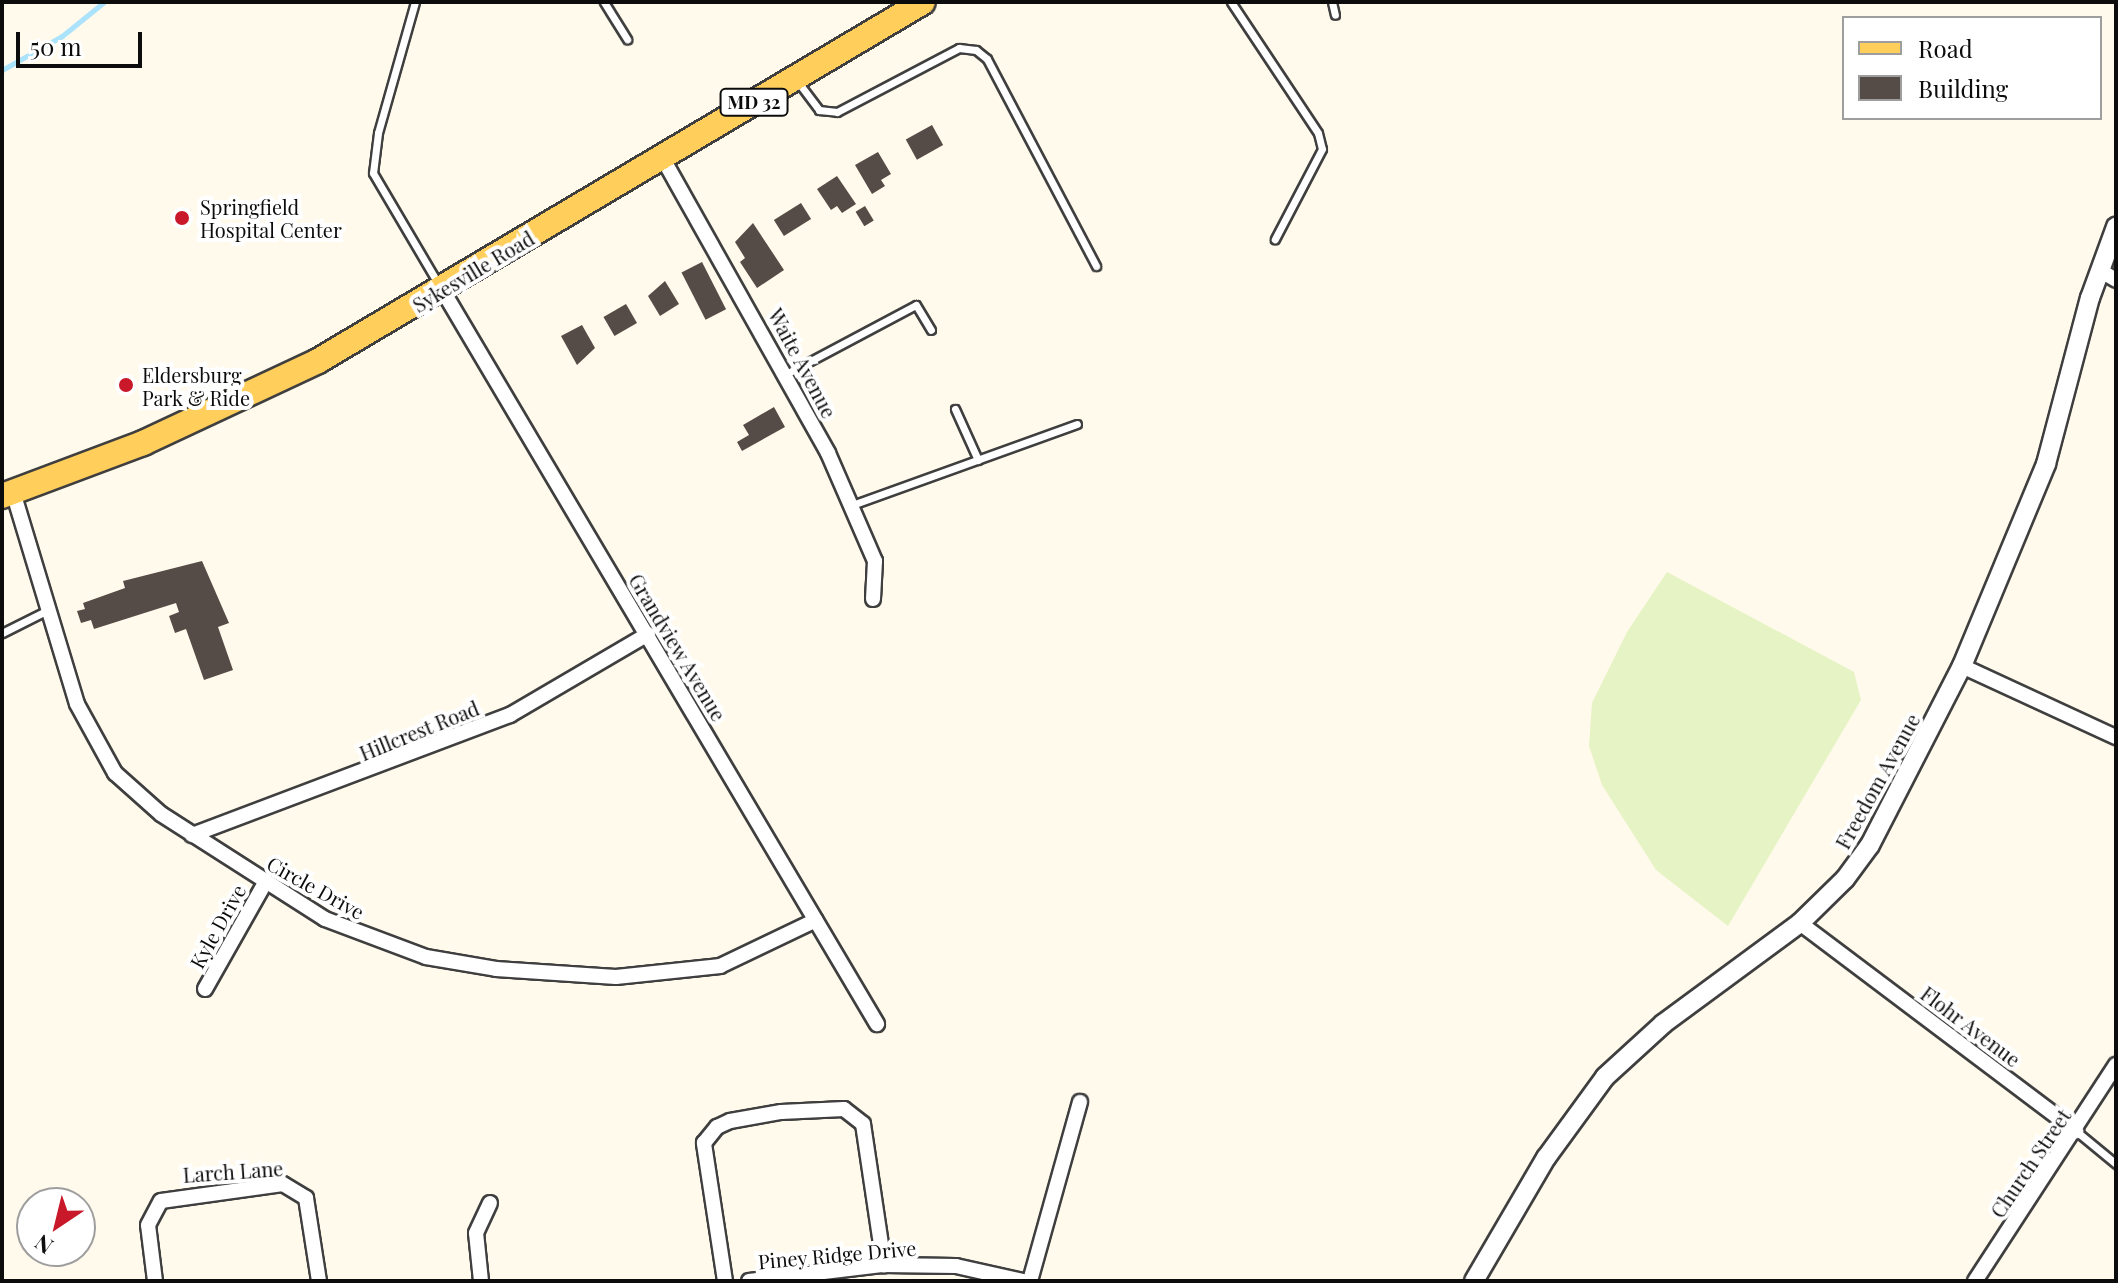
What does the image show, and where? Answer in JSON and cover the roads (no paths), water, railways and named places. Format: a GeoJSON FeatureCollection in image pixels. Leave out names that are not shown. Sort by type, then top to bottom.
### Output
{"type":"FeatureCollection","features":[{"type":"Feature","properties":{"kind":"main road","name":"Sykesville Road"},"geometry":{"type":"LineString","coordinates":[[8,494],[230,405],[443,291],[923,2]]}},
{"type":"Feature","properties":{"kind":"street","name":"Waite Avenue"},"geometry":{"type":"LineString","coordinates":[[662,157],[786,374],[852,505],[875,561],[873,599]]}},
{"type":"Feature","properties":{"kind":"street","name":"Freedom Avenue"},"geometry":{"type":"LineString","coordinates":[[1474,1281],[1546,1158],[1605,1077],[1663,1024],[1800,923],[1845,879],[1870,845],[1962,666],[2046,464],[2099,270],[2116,227]]}},
{"type":"Feature","properties":{"kind":"street"},"geometry":{"type":"LineString","coordinates":[[2099,270],[2116,280]]}},
{"type":"Feature","properties":{"kind":"street","name":"Grandview Avenue"},"geometry":{"type":"LineString","coordinates":[[443,291],[877,1024]]}},
{"type":"Feature","properties":{"kind":"street","name":"Circle Drive"},"geometry":{"type":"LineString","coordinates":[[8,494],[77,704],[107,760],[124,784],[192,835],[325,919],[394,948],[496,969],[616,977],[693,971],[738,961],[816,920]]}},
{"type":"Feature","properties":{"kind":"street","name":"Hillcrest Road"},"geometry":{"type":"LineString","coordinates":[[192,835],[510,715],[648,634]]}},
{"type":"Feature","properties":{"kind":"street"},"geometry":{"type":"LineString","coordinates":[[1962,666],[2116,737]]}},
{"type":"Feature","properties":{"kind":"street","name":"Kyle Drive"},"geometry":{"type":"LineString","coordinates":[[205,989],[265,883]]}},
{"type":"Feature","properties":{"kind":"street","name":"Flohr Avenue"},"geometry":{"type":"LineString","coordinates":[[1800,923],[2076,1131]]}},
{"type":"Feature","properties":{"kind":"street","name":"Church Street"},"geometry":{"type":"LineString","coordinates":[[1975,1281],[2076,1131],[2116,1065]]}},
{"type":"Feature","properties":{"kind":"street"},"geometry":{"type":"LineString","coordinates":[[1030,1281],[1080,1102]]}},
{"type":"Feature","properties":{"kind":"street"},"geometry":{"type":"LineString","coordinates":[[725,1281],[704,1143],[717,1127],[730,1121],[781,1112],[844,1109],[863,1124],[884,1265]]}},
{"type":"Feature","properties":{"kind":"street","name":"Larch Lane"},"geometry":{"type":"LineString","coordinates":[[155,1281],[148,1225],[161,1201],[169,1196],[283,1184],[306,1198],[319,1281]]}},
{"type":"Feature","properties":{"kind":"street"},"geometry":{"type":"LineString","coordinates":[[481,1281],[476,1233],[490,1203]]}},
{"type":"Feature","properties":{"kind":"street","name":"Piney Ridge Drive"},"geometry":{"type":"LineString","coordinates":[[749,1281],[807,1278],[884,1265],[956,1266],[1023,1281]]}},
{"type":"Feature","properties":{"kind":"lane"},"geometry":{"type":"LineString","coordinates":[[415,2],[378,133],[373,173],[443,291]]}},
{"type":"Feature","properties":{"kind":"lane"},"geometry":{"type":"LineString","coordinates":[[604,2],[627,39]]}},
{"type":"Feature","properties":{"kind":"lane"},"geometry":{"type":"LineString","coordinates":[[1231,2],[1318,133],[1322,149],[1275,239]]}},
{"type":"Feature","properties":{"kind":"lane"},"geometry":{"type":"LineString","coordinates":[[1332,2],[1335,15]]}},
{"type":"Feature","properties":{"kind":"lane"},"geometry":{"type":"LineString","coordinates":[[795,77],[819,110],[837,112],[959,48],[976,50],[987,59],[1096,266]]}},
{"type":"Feature","properties":{"kind":"lane"},"geometry":{"type":"LineString","coordinates":[[786,374],[916,305],[931,330]]}},
{"type":"Feature","properties":{"kind":"lane"},"geometry":{"type":"LineString","coordinates":[[955,409],[978,460]]}},
{"type":"Feature","properties":{"kind":"lane"},"geometry":{"type":"LineString","coordinates":[[852,505],[1077,424]]}},
{"type":"Feature","properties":{"kind":"lane"},"geometry":{"type":"LineString","coordinates":[[2,633],[48,610]]}},
{"type":"Feature","properties":{"kind":"lane","name":"Flohr Avenue"},"geometry":{"type":"LineString","coordinates":[[2076,1131],[2116,1164]]}},
{"type":"Feature","properties":{"kind":"waterway"},"geometry":{"type":"LineString","coordinates":[[2,70],[62,36],[104,2]]}},
{"type":"Feature","properties":{"kind":"place","name":"Springfield Hospital Center"},"geometry":{"type":"Point","coordinates":[182,218]}},
{"type":"Feature","properties":{"kind":"place","name":"Eldersburg Park & Ride"},"geometry":{"type":"Point","coordinates":[126,385]}}]}
